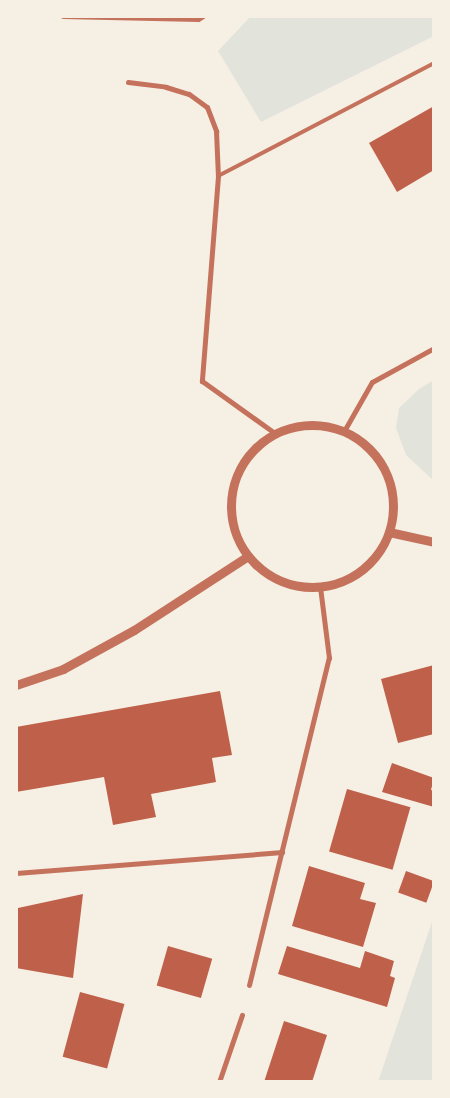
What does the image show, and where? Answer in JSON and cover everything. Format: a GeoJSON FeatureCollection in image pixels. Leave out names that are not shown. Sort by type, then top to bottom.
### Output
{"type":"FeatureCollection","features":[{"type":"Feature","properties":{"kind":"street"},"geometry":{"type":"LineString","coordinates":[[62,16],[198,19],[203,16]]}},
{"type":"Feature","properties":{"kind":"street"},"geometry":{"type":"LineString","coordinates":[[128,82],[166,87],[189,94],[207,107],[216,131],[218,176],[202,380],[276,434]]}},
{"type":"Feature","properties":{"kind":"street"},"geometry":{"type":"LineString","coordinates":[[344,432],[372,382],[434,348]]}},
{"type":"Feature","properties":{"kind":"street"},"geometry":{"type":"LineString","coordinates":[[309,425],[344,432],[364,444],[380,463],[395,508],[389,532],[378,552],[362,570],[343,581],[320,587],[304,587],[280,580],[248,556],[237,538],[231,498],[245,460],[258,445],[276,434],[309,425]]}},
{"type":"Feature","properties":{"kind":"street"},"geometry":{"type":"LineString","coordinates":[[389,532],[434,542]]}},
{"type":"Feature","properties":{"kind":"street"},"geometry":{"type":"LineString","coordinates":[[16,685],[63,668],[134,630],[248,556]]}},
{"type":"Feature","properties":{"kind":"street"},"geometry":{"type":"LineString","coordinates":[[249,985],[329,658],[320,587]]}},
{"type":"Feature","properties":{"kind":"street"},"geometry":{"type":"LineString","coordinates":[[16,873],[282,852]]}},
{"type":"Feature","properties":{"kind":"street"},"geometry":{"type":"LineString","coordinates":[[219,1082],[242,1015]]}},
{"type":"Feature","properties":{"kind":"lane"},"geometry":{"type":"LineString","coordinates":[[218,176],[434,62]]}},
{"type":"Feature","properties":{"kind":"shaded area"},"geometry":{"type":"Polygon","coordinates":[[[251,16],[434,16],[434,36],[261,122],[218,51],[251,16]]]}},
{"type":"Feature","properties":{"kind":"shaded area"},"geometry":{"type":"Polygon","coordinates":[[[434,380],[434,481],[406,455],[396,428],[399,408],[419,389],[434,380]]]}},
{"type":"Feature","properties":{"kind":"shaded area"},"geometry":{"type":"Polygon","coordinates":[[[434,916],[434,1082],[378,1082],[434,916]]]}},
{"type":"Feature","properties":{"kind":"building"},"geometry":{"type":"Polygon","coordinates":[[[434,106],[434,170],[397,192],[369,143],[434,106]]]}},
{"type":"Feature","properties":{"kind":"building"},"geometry":{"type":"Polygon","coordinates":[[[434,665],[434,734],[398,743],[381,679],[434,665]]]}},
{"type":"Feature","properties":{"kind":"building"},"geometry":{"type":"Polygon","coordinates":[[[220,691],[232,755],[212,758],[216,782],[151,794],[156,817],[113,825],[104,777],[16,792],[16,727],[220,691]]]}},
{"type":"Feature","properties":{"kind":"building"},"geometry":{"type":"Polygon","coordinates":[[[392,763],[434,778],[431,790],[434,791],[434,807],[382,792],[392,763]]]}},
{"type":"Feature","properties":{"kind":"building"},"geometry":{"type":"Polygon","coordinates":[[[347,789],[410,807],[393,870],[329,851],[347,789]]]}},
{"type":"Feature","properties":{"kind":"building"},"geometry":{"type":"Polygon","coordinates":[[[309,866],[365,883],[360,899],[376,903],[363,947],[292,926],[309,866]]]}},
{"type":"Feature","properties":{"kind":"building"},"geometry":{"type":"Polygon","coordinates":[[[406,871],[434,881],[426,903],[398,893],[406,871]]]}},
{"type":"Feature","properties":{"kind":"building"},"geometry":{"type":"Polygon","coordinates":[[[83,894],[73,978],[16,968],[18,908],[83,894]]]}},
{"type":"Feature","properties":{"kind":"building"},"geometry":{"type":"Polygon","coordinates":[[[168,946],[212,959],[201,998],[157,985],[168,946]]]}},
{"type":"Feature","properties":{"kind":"building"},"geometry":{"type":"Polygon","coordinates":[[[287,946],[360,968],[365,951],[394,961],[390,976],[395,978],[387,1007],[278,974],[287,946]]]}},
{"type":"Feature","properties":{"kind":"building"},"geometry":{"type":"Polygon","coordinates":[[[80,992],[124,1004],[107,1069],[63,1057],[80,992]]]}},
{"type":"Feature","properties":{"kind":"building"},"geometry":{"type":"Polygon","coordinates":[[[284,1021],[327,1035],[312,1082],[264,1082],[284,1021]]]}}]}
